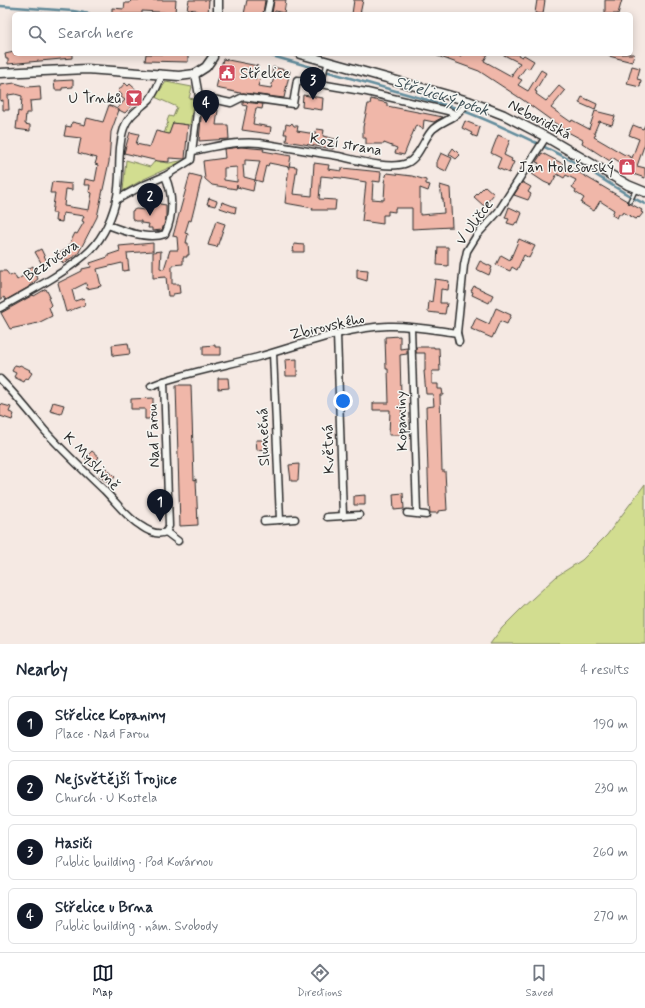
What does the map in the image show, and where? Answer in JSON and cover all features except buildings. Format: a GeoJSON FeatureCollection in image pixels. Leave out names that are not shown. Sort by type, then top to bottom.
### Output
{"type":"FeatureCollection","features":[{"type":"Feature","properties":{"kind":"street"},"geometry":{"type":"LineString","coordinates":[[218,0],[218,12]]}},
{"type":"Feature","properties":{"kind":"street"},"geometry":{"type":"LineString","coordinates":[[267,12],[270,0]]}},
{"type":"Feature","properties":{"kind":"street"},"geometry":{"type":"LineString","coordinates":[[0,73],[87,69],[179,76],[195,74],[206,67],[213,56]]}},
{"type":"Feature","properties":{"kind":"street","name":"Nebovidská"},"geometry":{"type":"LineString","coordinates":[[307,56],[462,109],[504,115],[546,137],[636,189],[645,192]]}},
{"type":"Feature","properties":{"kind":"street"},"geometry":{"type":"LineString","coordinates":[[116,200],[165,176],[191,160],[194,130],[200,96],[195,74]]}},
{"type":"Feature","properties":{"kind":"street","name":"Bezručova"},"geometry":{"type":"LineString","coordinates":[[0,308],[64,270],[86,255],[96,244],[108,225],[116,200],[120,177],[120,153],[124,127],[133,114],[150,98],[162,75]]}},
{"type":"Feature","properties":{"kind":"street","name":"Nebovidská"},"geometry":{"type":"LineString","coordinates":[[200,96],[231,103],[243,97],[293,104],[297,80],[322,81],[448,111],[462,109]]}},
{"type":"Feature","properties":{"kind":"street","name":"Kozí strana"},"geometry":{"type":"LineString","coordinates":[[193,151],[236,142],[246,142],[260,143],[375,163],[398,165],[408,163],[420,150],[428,135],[434,128],[462,109]]}},
{"type":"Feature","properties":{"kind":"street","name":"V Uličce"},"geometry":{"type":"LineString","coordinates":[[458,342],[457,333],[464,265],[467,251],[477,235],[498,212],[546,137]]}},
{"type":"Feature","properties":{"kind":"street"},"geometry":{"type":"LineString","coordinates":[[108,225],[122,231],[159,236],[165,234],[169,227],[171,198],[170,187],[165,176]]}},
{"type":"Feature","properties":{"kind":"street","name":"Zbirovského"},"geometry":{"type":"LineString","coordinates":[[164,381],[273,353],[337,334],[382,326],[457,333]]}},
{"type":"Feature","properties":{"kind":"street","name":"Kopaniny"},"geometry":{"type":"LineString","coordinates":[[411,328],[417,513]]}},
{"type":"Feature","properties":{"kind":"street","name":"Květná"},"geometry":{"type":"LineString","coordinates":[[337,334],[343,516]]}},
{"type":"Feature","properties":{"kind":"street","name":"Slunečná"},"geometry":{"type":"LineString","coordinates":[[273,353],[280,520]]}},
{"type":"Feature","properties":{"kind":"street","name":"K Myslivně"},"geometry":{"type":"LineString","coordinates":[[0,380],[15,393],[45,431],[76,465],[126,514],[140,526],[153,532],[166,532],[178,541]]}},
{"type":"Feature","properties":{"kind":"street"},"geometry":{"type":"LineString","coordinates":[[151,386],[164,381]]}},
{"type":"Feature","properties":{"kind":"street","name":"Nad Farou"},"geometry":{"type":"LineString","coordinates":[[164,381],[169,526],[166,532]]}},
{"type":"Feature","properties":{"kind":"street"},"geometry":{"type":"LineString","coordinates":[[407,513],[426,515]]}},
{"type":"Feature","properties":{"kind":"street"},"geometry":{"type":"LineString","coordinates":[[327,517],[359,515]]}},
{"type":"Feature","properties":{"kind":"street"},"geometry":{"type":"LineString","coordinates":[[264,521],[295,519]]}},
{"type":"Feature","properties":{"kind":"lane"},"geometry":{"type":"LineString","coordinates":[[322,81],[327,62]]}},
{"type":"Feature","properties":{"kind":"lane"},"geometry":{"type":"LineString","coordinates":[[630,200],[636,189]]}},
{"type":"Feature","properties":{"kind":"green space"},"geometry":{"type":"Polygon","coordinates":[[[166,82],[192,87],[189,98],[194,99],[190,125],[173,123],[160,162],[169,163],[186,160],[144,179],[123,191],[126,160],[150,167],[155,161],[169,116],[173,117],[177,107],[155,97],[166,82]]]}},
{"type":"Feature","properties":{"kind":"green space"},"geometry":{"type":"Polygon","coordinates":[[[645,484],[645,644],[490,644],[502,628],[521,609],[557,576],[582,560],[607,535],[645,484]]]}},
{"type":"Feature","properties":{"kind":"waterway","name":"Střelický potok"},"geometry":{"type":"LineString","coordinates":[[0,6],[79,12]]}},
{"type":"Feature","properties":{"kind":"waterway","name":"Střelický potok"},"geometry":{"type":"LineString","coordinates":[[272,56],[456,108],[516,133],[560,155],[645,204]]}},
{"type":"Feature","properties":{"kind":"place","name":"Střelice"},"geometry":{"type":"Point","coordinates":[227,73]}},
{"type":"Feature","properties":{"kind":"place","name":"U Trnků"},"geometry":{"type":"Point","coordinates":[134,98]}},
{"type":"Feature","properties":{"kind":"place","name":"Hasiči"},"geometry":{"type":"Point","coordinates":[313,100]}},
{"type":"Feature","properties":{"kind":"place","name":"Střelice u Brna"},"geometry":{"type":"Point","coordinates":[206,123]}},
{"type":"Feature","properties":{"kind":"place","name":"Jan Holešovský"},"geometry":{"type":"Point","coordinates":[627,167]}},
{"type":"Feature","properties":{"kind":"place","name":"Nejsvětější Trojice"},"geometry":{"type":"Point","coordinates":[150,216]}},
{"type":"Feature","properties":{"kind":"place","name":"Střelice Kopaniny"},"geometry":{"type":"Point","coordinates":[160,522]}}]}
